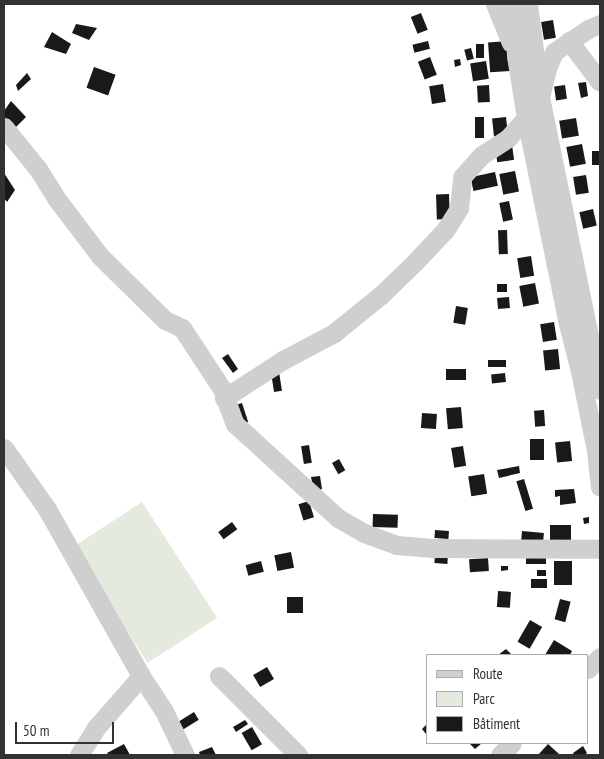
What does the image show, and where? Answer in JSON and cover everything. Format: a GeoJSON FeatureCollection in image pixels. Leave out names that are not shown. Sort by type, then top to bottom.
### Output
{"type":"FeatureCollection","features":[{"type":"Feature","properties":{"kind":"street"},"geometry":{"type":"LineString","coordinates":[[495,4],[516,56]]}},
{"type":"Feature","properties":{"kind":"street"},"geometry":{"type":"LineString","coordinates":[[514,4],[516,56],[526,118],[567,320],[580,371],[596,450],[600,487]]}},
{"type":"Feature","properties":{"kind":"street"},"geometry":{"type":"LineString","coordinates":[[528,4],[540,98],[600,390]]}},
{"type":"Feature","properties":{"kind":"street"},"geometry":{"type":"LineString","coordinates":[[224,398],[283,360],[334,333],[381,295],[446,229],[459,208],[462,177],[482,154],[508,138],[526,118],[540,98],[548,66],[554,52],[569,41],[600,24]]}},
{"type":"Feature","properties":{"kind":"street"},"geometry":{"type":"LineString","coordinates":[[569,41],[600,82]]}},
{"type":"Feature","properties":{"kind":"street"},"geometry":{"type":"LineString","coordinates":[[4,127],[38,169],[56,198],[100,256],[165,320],[182,328],[222,389],[235,424],[254,444],[338,518],[364,533],[397,545],[600,549]]}},
{"type":"Feature","properties":{"kind":"street"},"geometry":{"type":"LineString","coordinates":[[4,448],[47,509],[141,676],[164,711],[185,755]]}},
{"type":"Feature","properties":{"kind":"street"},"geometry":{"type":"LineString","coordinates":[[589,668],[600,657]]}},
{"type":"Feature","properties":{"kind":"street"},"geometry":{"type":"LineString","coordinates":[[79,755],[95,729],[141,676]]}},
{"type":"Feature","properties":{"kind":"street"},"geometry":{"type":"LineString","coordinates":[[219,676],[298,755]]}},
{"type":"Feature","properties":{"kind":"street"},"geometry":{"type":"LineString","coordinates":[[500,755],[511,744]]}},
{"type":"Feature","properties":{"kind":"green space"},"geometry":{"type":"Polygon","coordinates":[[[142,502],[217,618],[148,663],[72,547],[142,502]]]}},
{"type":"Feature","properties":{"kind":"building"},"geometry":{"type":"Polygon","coordinates":[[[421,13],[428,30],[418,34],[411,17],[421,13]]]}},
{"type":"Feature","properties":{"kind":"building"},"geometry":{"type":"Polygon","coordinates":[[[553,20],[556,38],[544,40],[541,22],[553,20]]]}},
{"type":"Feature","properties":{"kind":"building"},"geometry":{"type":"Polygon","coordinates":[[[76,24],[97,28],[89,40],[72,33],[76,24]]]}},
{"type":"Feature","properties":{"kind":"building"},"geometry":{"type":"Polygon","coordinates":[[[52,32],[71,44],[66,54],[44,47],[52,32]]]}},
{"type":"Feature","properties":{"kind":"building"},"geometry":{"type":"Polygon","coordinates":[[[428,41],[430,49],[414,53],[412,45],[428,41]]]}},
{"type":"Feature","properties":{"kind":"building"},"geometry":{"type":"Polygon","coordinates":[[[508,41],[510,71],[490,72],[488,42],[508,41]]]}},
{"type":"Feature","properties":{"kind":"building"},"geometry":{"type":"Polygon","coordinates":[[[476,44],[484,44],[484,58],[476,58],[476,44]]]}},
{"type":"Feature","properties":{"kind":"building"},"geometry":{"type":"Polygon","coordinates":[[[471,48],[474,59],[467,60],[464,50],[471,48]]]}},
{"type":"Feature","properties":{"kind":"building"},"geometry":{"type":"Polygon","coordinates":[[[430,57],[437,75],[425,79],[418,62],[430,57]]]}},
{"type":"Feature","properties":{"kind":"building"},"geometry":{"type":"Polygon","coordinates":[[[460,59],[461,65],[455,67],[454,60],[460,59]]]}},
{"type":"Feature","properties":{"kind":"building"},"geometry":{"type":"Polygon","coordinates":[[[486,61],[489,79],[473,81],[470,64],[486,61]]]}},
{"type":"Feature","properties":{"kind":"building"},"geometry":{"type":"Polygon","coordinates":[[[94,67],[116,75],[108,96],[86,88],[94,67]]]}},
{"type":"Feature","properties":{"kind":"building"},"geometry":{"type":"Polygon","coordinates":[[[27,73],[31,79],[18,91],[16,85],[27,73]]]}},
{"type":"Feature","properties":{"kind":"building"},"geometry":{"type":"Polygon","coordinates":[[[586,82],[588,96],[581,98],[578,83],[586,82]]]}},
{"type":"Feature","properties":{"kind":"building"},"geometry":{"type":"Polygon","coordinates":[[[443,84],[446,102],[432,104],[429,86],[443,84]]]}},
{"type":"Feature","properties":{"kind":"building"},"geometry":{"type":"Polygon","coordinates":[[[489,85],[490,102],[478,103],[477,86],[489,85]]]}},
{"type":"Feature","properties":{"kind":"building"},"geometry":{"type":"Polygon","coordinates":[[[565,85],[567,99],[556,100],[554,87],[565,85]]]}},
{"type":"Feature","properties":{"kind":"building"},"geometry":{"type":"Polygon","coordinates":[[[11,101],[26,117],[14,129],[4,118],[4,111],[11,101]]]}},
{"type":"Feature","properties":{"kind":"building"},"geometry":{"type":"Polygon","coordinates":[[[475,117],[484,117],[484,138],[475,138],[475,117]]]}},
{"type":"Feature","properties":{"kind":"building"},"geometry":{"type":"Polygon","coordinates":[[[506,117],[508,135],[494,136],[492,118],[506,117]]]}},
{"type":"Feature","properties":{"kind":"building"},"geometry":{"type":"Polygon","coordinates":[[[576,118],[579,136],[562,138],[559,121],[576,118]]]}},
{"type":"Feature","properties":{"kind":"building"},"geometry":{"type":"Polygon","coordinates":[[[582,144],[586,164],[570,167],[566,147],[582,144]]]}},
{"type":"Feature","properties":{"kind":"building"},"geometry":{"type":"Polygon","coordinates":[[[512,145],[514,160],[497,162],[495,147],[512,145]]]}},
{"type":"Feature","properties":{"kind":"building"},"geometry":{"type":"Polygon","coordinates":[[[592,151],[600,151],[600,165],[592,165],[592,151]]]}},
{"type":"Feature","properties":{"kind":"building"},"geometry":{"type":"Polygon","coordinates":[[[515,171],[519,192],[503,195],[499,174],[515,171]]]}},
{"type":"Feature","properties":{"kind":"building"},"geometry":{"type":"Polygon","coordinates":[[[495,172],[498,186],[473,191],[471,177],[495,172]]]}},
{"type":"Feature","properties":{"kind":"building"},"geometry":{"type":"Polygon","coordinates":[[[4,173],[15,190],[7,202],[4,198],[4,173]]]}},
{"type":"Feature","properties":{"kind":"building"},"geometry":{"type":"Polygon","coordinates":[[[586,175],[589,193],[576,195],[573,177],[586,175]]]}},
{"type":"Feature","properties":{"kind":"building"},"geometry":{"type":"Polygon","coordinates":[[[436,194],[449,194],[450,219],[437,219],[436,194]]]}},
{"type":"Feature","properties":{"kind":"building"},"geometry":{"type":"Polygon","coordinates":[[[509,201],[513,220],[503,222],[499,203],[509,201]]]}},
{"type":"Feature","properties":{"kind":"building"},"geometry":{"type":"Polygon","coordinates":[[[593,209],[597,226],[583,229],[579,212],[593,209]]]}},
{"type":"Feature","properties":{"kind":"building"},"geometry":{"type":"Polygon","coordinates":[[[498,230],[507,230],[508,254],[499,254],[498,230]]]}},
{"type":"Feature","properties":{"kind":"building"},"geometry":{"type":"Polygon","coordinates":[[[531,256],[534,276],[520,278],[517,258],[531,256]]]}},
{"type":"Feature","properties":{"kind":"building"},"geometry":{"type":"Polygon","coordinates":[[[535,283],[539,304],[523,307],[519,286],[535,283]]]}},
{"type":"Feature","properties":{"kind":"building"},"geometry":{"type":"Polygon","coordinates":[[[497,284],[507,284],[507,292],[497,292],[497,284]]]}},
{"type":"Feature","properties":{"kind":"building"},"geometry":{"type":"Polygon","coordinates":[[[509,297],[510,308],[498,309],[497,298],[509,297]]]}},
{"type":"Feature","properties":{"kind":"building"},"geometry":{"type":"Polygon","coordinates":[[[456,306],[468,308],[465,325],[453,323],[456,306]]]}},
{"type":"Feature","properties":{"kind":"building"},"geometry":{"type":"Polygon","coordinates":[[[554,322],[557,340],[543,342],[540,324],[554,322]]]}},
{"type":"Feature","properties":{"kind":"building"},"geometry":{"type":"Polygon","coordinates":[[[558,349],[560,369],[545,370],[543,351],[558,349]]]}},
{"type":"Feature","properties":{"kind":"building"},"geometry":{"type":"Polygon","coordinates":[[[228,354],[238,369],[233,373],[222,358],[228,354]]]}},
{"type":"Feature","properties":{"kind":"building"},"geometry":{"type":"Polygon","coordinates":[[[488,360],[506,360],[506,367],[488,367],[488,360]]]}},
{"type":"Feature","properties":{"kind":"building"},"geometry":{"type":"Polygon","coordinates":[[[446,369],[466,369],[466,380],[446,380],[446,369]]]}},
{"type":"Feature","properties":{"kind":"building"},"geometry":{"type":"Polygon","coordinates":[[[279,372],[282,391],[274,392],[271,373],[279,372]]]}},
{"type":"Feature","properties":{"kind":"building"},"geometry":{"type":"Polygon","coordinates":[[[505,373],[506,382],[492,383],[491,374],[505,373]]]}},
{"type":"Feature","properties":{"kind":"building"},"geometry":{"type":"Polygon","coordinates":[[[242,403],[248,422],[240,425],[233,406],[242,403]]]}},
{"type":"Feature","properties":{"kind":"building"},"geometry":{"type":"Polygon","coordinates":[[[461,407],[463,428],[448,429],[446,408],[461,407]]]}},
{"type":"Feature","properties":{"kind":"building"},"geometry":{"type":"Polygon","coordinates":[[[544,410],[545,426],[535,427],[534,411],[544,410]]]}},
{"type":"Feature","properties":{"kind":"building"},"geometry":{"type":"Polygon","coordinates":[[[422,413],[437,414],[436,429],[421,428],[422,413]]]}},
{"type":"Feature","properties":{"kind":"building"},"geometry":{"type":"Polygon","coordinates":[[[530,439],[544,439],[544,460],[530,460],[530,439]]]}},
{"type":"Feature","properties":{"kind":"building"},"geometry":{"type":"Polygon","coordinates":[[[570,441],[572,461],[557,462],[555,443],[570,441]]]}},
{"type":"Feature","properties":{"kind":"building"},"geometry":{"type":"Polygon","coordinates":[[[309,445],[312,463],[304,464],[301,446],[309,445]]]}},
{"type":"Feature","properties":{"kind":"building"},"geometry":{"type":"Polygon","coordinates":[[[463,446],[466,466],[454,468],[451,448],[463,446]]]}},
{"type":"Feature","properties":{"kind":"building"},"geometry":{"type":"Polygon","coordinates":[[[339,459],[345,470],[338,474],[332,463],[339,459]]]}},
{"type":"Feature","properties":{"kind":"building"},"geometry":{"type":"Polygon","coordinates":[[[519,466],[520,473],[499,478],[497,470],[519,466]]]}},
{"type":"Feature","properties":{"kind":"building"},"geometry":{"type":"Polygon","coordinates":[[[484,474],[487,494],[471,496],[468,477],[484,474]]]}},
{"type":"Feature","properties":{"kind":"building"},"geometry":{"type":"Polygon","coordinates":[[[320,476],[322,489],[314,491],[311,477],[320,476]]]}},
{"type":"Feature","properties":{"kind":"building"},"geometry":{"type":"Polygon","coordinates":[[[524,479],[533,509],[525,511],[516,481],[524,479]]]}},
{"type":"Feature","properties":{"kind":"building"},"geometry":{"type":"Polygon","coordinates":[[[574,489],[576,503],[560,505],[560,496],[555,497],[555,490],[574,489]]]}},
{"type":"Feature","properties":{"kind":"building"},"geometry":{"type":"Polygon","coordinates":[[[309,501],[314,517],[303,520],[298,504],[309,501]]]}},
{"type":"Feature","properties":{"kind":"building"},"geometry":{"type":"Polygon","coordinates":[[[373,514],[398,515],[398,528],[373,527],[373,514]]]}},
{"type":"Feature","properties":{"kind":"building"},"geometry":{"type":"Polygon","coordinates":[[[589,517],[589,523],[584,524],[583,518],[589,517]]]}},
{"type":"Feature","properties":{"kind":"building"},"geometry":{"type":"Polygon","coordinates":[[[232,522],[237,529],[224,539],[218,532],[232,522]]]}},
{"type":"Feature","properties":{"kind":"building"},"geometry":{"type":"Polygon","coordinates":[[[550,525],[571,525],[571,545],[550,545],[550,525]]]}},
{"type":"Feature","properties":{"kind":"building"},"geometry":{"type":"Polygon","coordinates":[[[435,530],[449,531],[448,539],[434,538],[435,530]]]}},
{"type":"Feature","properties":{"kind":"building"},"geometry":{"type":"Polygon","coordinates":[[[522,531],[544,533],[543,543],[521,541],[522,531]]]}},
{"type":"Feature","properties":{"kind":"building"},"geometry":{"type":"Polygon","coordinates":[[[291,552],[294,568],[277,571],[274,555],[291,552]]]}},
{"type":"Feature","properties":{"kind":"building"},"geometry":{"type":"Polygon","coordinates":[[[435,554],[448,555],[447,564],[434,563],[435,554]]]}},
{"type":"Feature","properties":{"kind":"building"},"geometry":{"type":"Polygon","coordinates":[[[526,556],[546,556],[546,564],[526,564],[526,556]]]}},
{"type":"Feature","properties":{"kind":"building"},"geometry":{"type":"Polygon","coordinates":[[[488,558],[489,571],[470,572],[469,559],[488,558]]]}},
{"type":"Feature","properties":{"kind":"building"},"geometry":{"type":"Polygon","coordinates":[[[261,561],[264,572],[248,576],[246,565],[261,561]]]}},
{"type":"Feature","properties":{"kind":"building"},"geometry":{"type":"Polygon","coordinates":[[[554,561],[572,561],[572,585],[554,585],[554,561]]]}},
{"type":"Feature","properties":{"kind":"building"},"geometry":{"type":"Polygon","coordinates":[[[501,566],[508,566],[508,570],[501,571],[501,566]]]}},
{"type":"Feature","properties":{"kind":"building"},"geometry":{"type":"Polygon","coordinates":[[[537,570],[546,570],[546,576],[537,576],[537,570]]]}},
{"type":"Feature","properties":{"kind":"building"},"geometry":{"type":"Polygon","coordinates":[[[531,579],[547,579],[547,588],[531,588],[531,579]]]}},
{"type":"Feature","properties":{"kind":"building"},"geometry":{"type":"Polygon","coordinates":[[[498,591],[511,592],[510,608],[497,607],[498,591]]]}},
{"type":"Feature","properties":{"kind":"building"},"geometry":{"type":"Polygon","coordinates":[[[287,597],[303,597],[303,613],[287,613],[287,597]]]}},
{"type":"Feature","properties":{"kind":"building"},"geometry":{"type":"Polygon","coordinates":[[[560,599],[571,602],[565,622],[555,619],[560,599]]]}},
{"type":"Feature","properties":{"kind":"building"},"geometry":{"type":"Polygon","coordinates":[[[530,620],[542,627],[530,649],[518,642],[530,620]]]}},
{"type":"Feature","properties":{"kind":"building"},"geometry":{"type":"Polygon","coordinates":[[[554,640],[572,651],[570,654],[546,654],[554,640]]]}},
{"type":"Feature","properties":{"kind":"building"},"geometry":{"type":"Polygon","coordinates":[[[506,649],[511,654],[499,654],[506,649]]]}},
{"type":"Feature","properties":{"kind":"building"},"geometry":{"type":"Polygon","coordinates":[[[267,667],[274,679],[260,687],[253,675],[267,667]]]}},
{"type":"Feature","properties":{"kind":"building"},"geometry":{"type":"Polygon","coordinates":[[[194,712],[199,720],[184,729],[179,722],[194,712]]]}},
{"type":"Feature","properties":{"kind":"building"},"geometry":{"type":"Polygon","coordinates":[[[245,720],[248,724],[236,732],[233,727],[245,720]]]}},
{"type":"Feature","properties":{"kind":"building"},"geometry":{"type":"Polygon","coordinates":[[[426,725],[426,734],[422,729],[426,725]]]}},
{"type":"Feature","properties":{"kind":"building"},"geometry":{"type":"Polygon","coordinates":[[[252,727],[262,744],[252,750],[242,733],[252,727]]]}},
{"type":"Feature","properties":{"kind":"building"},"geometry":{"type":"Polygon","coordinates":[[[124,744],[130,755],[109,755],[107,753],[124,744]]]}},
{"type":"Feature","properties":{"kind":"building"},"geometry":{"type":"Polygon","coordinates":[[[470,744],[481,744],[475,749],[470,744]]]}},
{"type":"Feature","properties":{"kind":"building"},"geometry":{"type":"Polygon","coordinates":[[[548,744],[559,754],[538,755],[548,744]]]}},
{"type":"Feature","properties":{"kind":"building"},"geometry":{"type":"Polygon","coordinates":[[[583,746],[587,753],[584,755],[574,755],[573,753],[583,746]]]}},
{"type":"Feature","properties":{"kind":"building"},"geometry":{"type":"Polygon","coordinates":[[[212,747],[216,755],[200,755],[199,752],[212,747]]]}}]}
